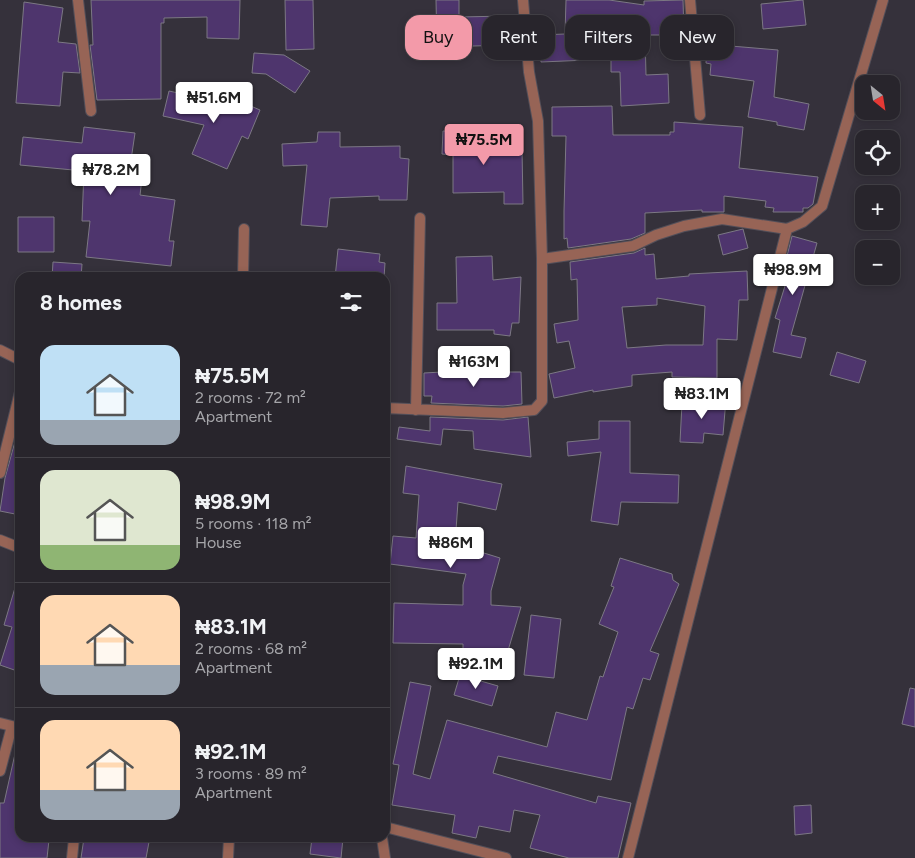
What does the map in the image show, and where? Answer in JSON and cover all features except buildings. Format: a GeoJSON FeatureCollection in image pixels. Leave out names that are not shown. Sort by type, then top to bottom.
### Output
{"type":"FeatureCollection","features":[{"type":"Feature","properties":{"kind":"street"},"geometry":{"type":"LineString","coordinates":[[78,0],[91,111]]}},
{"type":"Feature","properties":{"kind":"street"},"geometry":{"type":"LineString","coordinates":[[390,408],[503,412],[534,410],[542,401],[542,259],[538,121],[529,72],[523,0]]}},
{"type":"Feature","properties":{"kind":"street"},"geometry":{"type":"LineString","coordinates":[[690,0],[700,115]]}},
{"type":"Feature","properties":{"kind":"street"},"geometry":{"type":"LineString","coordinates":[[542,259],[633,246],[656,235],[684,226],[722,219],[787,229],[803,222],[822,206],[883,0]]}},
{"type":"Feature","properties":{"kind":"street"},"geometry":{"type":"LineString","coordinates":[[416,410],[420,218]]}},
{"type":"Feature","properties":{"kind":"street"},"geometry":{"type":"LineString","coordinates":[[243,272],[244,229]]}},
{"type":"Feature","properties":{"kind":"street"},"geometry":{"type":"LineString","coordinates":[[628,858],[787,229]]}},
{"type":"Feature","properties":{"kind":"street"},"geometry":{"type":"LineString","coordinates":[[0,350],[15,358]]}},
{"type":"Feature","properties":{"kind":"street"},"geometry":{"type":"LineString","coordinates":[[0,472],[15,412]]}},
{"type":"Feature","properties":{"kind":"street"},"geometry":{"type":"LineString","coordinates":[[0,540],[15,546]]}},
{"type":"Feature","properties":{"kind":"street"},"geometry":{"type":"LineString","coordinates":[[0,723],[15,727]]}},
{"type":"Feature","properties":{"kind":"street"},"geometry":{"type":"LineString","coordinates":[[0,771],[15,730]]}},
{"type":"Feature","properties":{"kind":"street"},"geometry":{"type":"LineString","coordinates":[[390,827],[506,858]]}},
{"type":"Feature","properties":{"kind":"street"},"geometry":{"type":"LineString","coordinates":[[72,858],[74,842]]}},
{"type":"Feature","properties":{"kind":"street"},"geometry":{"type":"LineString","coordinates":[[228,858],[229,842]]}},
{"type":"Feature","properties":{"kind":"street"},"geometry":{"type":"LineString","coordinates":[[383,842],[385,858]]}}]}
